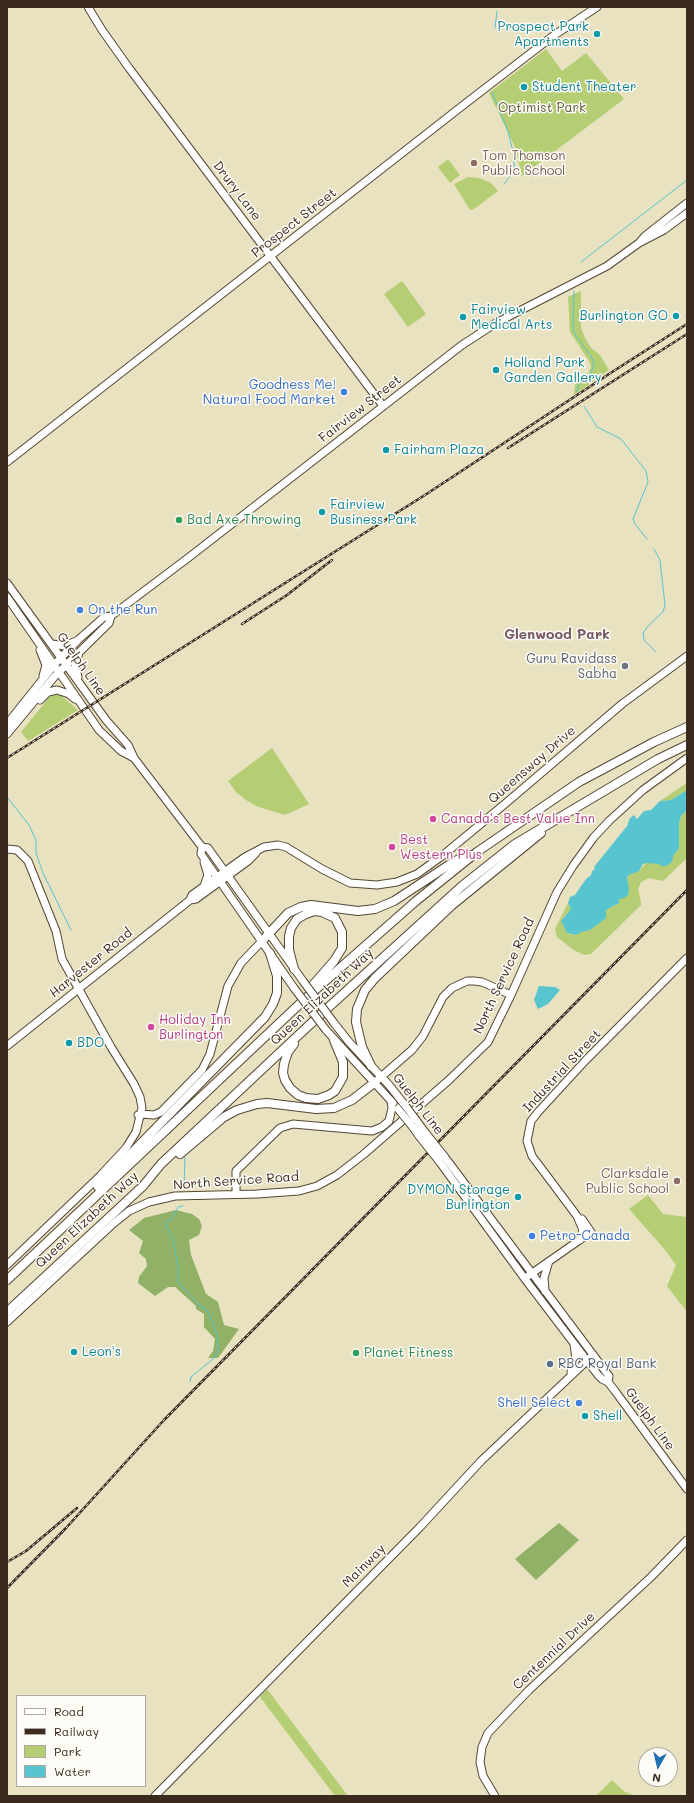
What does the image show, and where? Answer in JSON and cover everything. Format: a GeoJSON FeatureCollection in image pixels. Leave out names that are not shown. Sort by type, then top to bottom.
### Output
{"type":"FeatureCollection","features":[{"type":"Feature","properties":{"kind":"highway","name":"Queen Elizabeth Way"},"geometry":{"type":"LineString","coordinates":[[7,1280],[306,998],[416,902],[478,852],[579,782],[654,742],[687,727]]}},
{"type":"Feature","properties":{"kind":"highway","name":"Queen Elizabeth Way"},"geometry":{"type":"LineString","coordinates":[[7,1312],[143,1186],[161,1164],[320,1015],[462,886],[515,844],[658,759],[687,745]]}},
{"type":"Feature","properties":{"kind":"highway"},"geometry":{"type":"LineString","coordinates":[[371,1066],[362,1047],[356,1022],[357,1008],[365,990],[375,978],[451,906],[552,824],[588,800]]}},
{"type":"Feature","properties":{"kind":"highway"},"geometry":{"type":"LineString","coordinates":[[262,941],[288,913],[301,907],[312,905],[358,911],[375,909],[394,901],[454,861],[478,852]]}},
{"type":"Feature","properties":{"kind":"highway"},"geometry":{"type":"LineString","coordinates":[[294,968],[289,950],[289,936],[291,928],[297,919],[314,911],[322,912],[335,918],[342,932],[342,948],[334,961],[313,985],[306,998]]}},
{"type":"Feature","properties":{"kind":"highway"},"geometry":{"type":"LineString","coordinates":[[70,1220],[79,1207],[264,1017],[273,1004],[277,993],[277,976],[270,954]]}},
{"type":"Feature","properties":{"kind":"highway"},"geometry":{"type":"LineString","coordinates":[[320,1015],[288,1052],[284,1064],[283,1073],[285,1080],[290,1088],[298,1095],[306,1098],[318,1099],[329,1095],[338,1086],[343,1077],[343,1062],[334,1040]]}},
{"type":"Feature","properties":{"kind":"highway"},"geometry":{"type":"LineString","coordinates":[[143,1186],[224,1117],[237,1110],[253,1105],[267,1103],[316,1109],[334,1108],[352,1100],[374,1083]]}},
{"type":"Feature","properties":{"kind":"main road","name":"Drury Lane"},"geometry":{"type":"LineString","coordinates":[[88,7],[102,30],[384,406]]}},
{"type":"Feature","properties":{"kind":"main road","name":"Prospect Street"},"geometry":{"type":"LineString","coordinates":[[7,462],[553,36],[597,7]]}},
{"type":"Feature","properties":{"kind":"main road","name":"Fairview Street"},"geometry":{"type":"LineString","coordinates":[[639,243],[645,236],[687,204]]}},
{"type":"Feature","properties":{"kind":"main road","name":"Fairview Street"},"geometry":{"type":"LineString","coordinates":[[7,734],[59,671],[78,640],[104,617],[111,616],[188,559],[458,348],[484,330],[607,266],[639,243],[664,230],[687,213]]}},
{"type":"Feature","properties":{"kind":"main road","name":"Guelph Line"},"geometry":{"type":"LineString","coordinates":[[7,584],[106,720],[128,745],[134,758],[201,851],[294,988],[334,1040],[391,1101],[401,1107],[416,1120],[422,1133],[525,1279],[571,1338],[609,1376],[608,1382],[687,1489]]}},
{"type":"Feature","properties":{"kind":"main road","name":"Guelph Line"},"geometry":{"type":"LineString","coordinates":[[7,597],[39,644],[55,664],[80,704],[99,730],[121,751],[134,758]]}},
{"type":"Feature","properties":{"kind":"main road","name":"Fairview Street"},"geometry":{"type":"LineString","coordinates":[[7,724],[55,664],[64,661],[82,648],[109,623],[111,616]]}},
{"type":"Feature","properties":{"kind":"main road"},"geometry":{"type":"LineString","coordinates":[[52,644],[65,646],[78,640]]}},
{"type":"Feature","properties":{"kind":"main road"},"geometry":{"type":"LineString","coordinates":[[39,644],[40,651],[46,665],[41,682]]}},
{"type":"Feature","properties":{"kind":"main road"},"geometry":{"type":"LineString","coordinates":[[79,681],[75,665],[76,659],[82,648]]}},
{"type":"Feature","properties":{"kind":"main road","name":"Queensway Drive"},"geometry":{"type":"LineString","coordinates":[[226,874],[245,857],[264,846],[278,845],[286,847],[322,869],[350,882],[377,885],[409,878],[425,869],[442,856],[622,704],[687,656]]}},
{"type":"Feature","properties":{"kind":"main road"},"geometry":{"type":"LineString","coordinates":[[34,702],[40,700],[48,692],[57,690],[69,694],[80,704]]}},
{"type":"Feature","properties":{"kind":"main road","name":"North Service Road"},"geometry":{"type":"LineString","coordinates":[[7,1322],[95,1239],[129,1211],[149,1202],[175,1196],[257,1194],[299,1191],[317,1186],[336,1175],[364,1154],[481,1050],[493,1034],[512,995],[557,892],[594,837],[643,790],[687,758]]}},
{"type":"Feature","properties":{"kind":"main road","name":"Guelph Line"},"geometry":{"type":"LineString","coordinates":[[201,851],[208,848],[334,1023],[381,1076],[412,1126],[422,1133]]}},
{"type":"Feature","properties":{"kind":"main road"},"geometry":{"type":"LineString","coordinates":[[7,849],[17,850],[28,861],[56,931],[62,959],[140,1097],[136,1132],[130,1143],[7,1265]]}},
{"type":"Feature","properties":{"kind":"main road"},"geometry":{"type":"LineString","coordinates":[[201,851],[208,875],[206,883],[201,889]]}},
{"type":"Feature","properties":{"kind":"main road","name":"Harvester Road"},"geometry":{"type":"LineString","coordinates":[[190,900],[196,899],[226,874]]}},
{"type":"Feature","properties":{"kind":"main road","name":"Harvester Road"},"geometry":{"type":"LineString","coordinates":[[7,1046],[190,900],[192,895],[220,879]]}},
{"type":"Feature","properties":{"kind":"main road"},"geometry":{"type":"LineString","coordinates":[[139,1115],[161,1112],[202,1070],[210,1054],[228,986],[241,963],[262,941]]}},
{"type":"Feature","properties":{"kind":"main road","name":"Industrial Street"},"geometry":{"type":"LineString","coordinates":[[580,1240],[583,1230],[577,1216],[532,1156],[527,1139],[531,1121],[585,1061],[670,978],[687,958]]}},
{"type":"Feature","properties":{"kind":"main road"},"geometry":{"type":"LineString","coordinates":[[374,1083],[412,1050],[423,1036],[443,997],[452,988],[467,981],[474,981],[482,982],[512,995]]}},
{"type":"Feature","properties":{"kind":"main road"},"geometry":{"type":"LineString","coordinates":[[236,1194],[236,1172],[280,1128],[292,1124],[372,1131],[382,1127],[389,1120],[391,1115],[391,1101]]}},
{"type":"Feature","properties":{"kind":"main road","name":"Guelph Line"},"geometry":{"type":"LineString","coordinates":[[441,1159],[532,1273],[590,1357]]}},
{"type":"Feature","properties":{"kind":"main road","name":"Industrial Street"},"geometry":{"type":"LineString","coordinates":[[577,1216],[580,1217],[591,1232],[580,1240]]}},
{"type":"Feature","properties":{"kind":"main road"},"geometry":{"type":"LineString","coordinates":[[525,1279],[580,1240]]}},
{"type":"Feature","properties":{"kind":"main road"},"geometry":{"type":"LineString","coordinates":[[545,1292],[544,1278],[549,1261]]}},
{"type":"Feature","properties":{"kind":"main road"},"geometry":{"type":"LineString","coordinates":[[570,1376],[576,1356],[571,1338]]}},
{"type":"Feature","properties":{"kind":"main road","name":"Mainway"},"geometry":{"type":"LineString","coordinates":[[155,1796],[420,1527],[482,1461],[590,1357]]}},
{"type":"Feature","properties":{"kind":"main road","name":"Centennial Drive"},"geometry":{"type":"LineString","coordinates":[[495,1796],[483,1776],[480,1762],[482,1747],[488,1733],[529,1690],[652,1577],[687,1540]]}},
{"type":"Feature","properties":{"kind":"green space","name":"Optimist Park"},"geometry":{"type":"Polygon","coordinates":[[[546,49],[562,71],[586,53],[624,99],[522,176],[515,147],[489,93],[546,49]]]}},
{"type":"Feature","properties":{"kind":"green space"},"geometry":{"type":"Polygon","coordinates":[[[448,159],[460,175],[450,183],[438,167],[448,159]]]}},
{"type":"Feature","properties":{"kind":"green space"},"geometry":{"type":"Polygon","coordinates":[[[468,177],[479,178],[491,183],[498,191],[474,209],[470,210],[454,184],[468,177]]]}},
{"type":"Feature","properties":{"kind":"green space"},"geometry":{"type":"Polygon","coordinates":[[[402,281],[426,314],[408,327],[384,294],[402,281]]]}},
{"type":"Feature","properties":{"kind":"green space"},"geometry":{"type":"Polygon","coordinates":[[[581,291],[581,328],[591,348],[600,355],[609,370],[574,395],[575,384],[589,372],[591,366],[570,332],[568,297],[581,291]]]}},
{"type":"Feature","properties":{"kind":"green space"},"geometry":{"type":"Polygon","coordinates":[[[58,693],[78,710],[28,741],[21,732],[52,694],[58,693]]]}},
{"type":"Feature","properties":{"kind":"green space"},"geometry":{"type":"Polygon","coordinates":[[[272,748],[309,804],[285,815],[256,806],[236,792],[228,781],[272,748]]]}},
{"type":"Feature","properties":{"kind":"green space"},"geometry":{"type":"Polygon","coordinates":[[[687,783],[687,790],[671,800],[660,801],[687,783]]]}},
{"type":"Feature","properties":{"kind":"green space"},"geometry":{"type":"Polygon","coordinates":[[[687,810],[687,858],[663,881],[649,878],[641,882],[638,889],[641,905],[591,954],[585,955],[575,951],[557,937],[555,929],[568,903],[571,909],[562,919],[569,934],[576,935],[606,910],[619,903],[619,899],[629,875],[639,871],[646,863],[673,856],[679,848],[679,824],[681,816],[687,810]]]}},
{"type":"Feature","properties":{"kind":"green space"},"geometry":{"type":"Polygon","coordinates":[[[648,1195],[663,1214],[687,1217],[687,1312],[667,1286],[676,1265],[666,1251],[629,1209],[648,1195]]]}},
{"type":"Feature","properties":{"kind":"green space"},"geometry":{"type":"Polygon","coordinates":[[[176,1210],[192,1214],[199,1219],[202,1226],[199,1235],[189,1240],[191,1255],[206,1294],[218,1302],[224,1325],[239,1329],[218,1358],[208,1358],[213,1351],[215,1339],[204,1327],[204,1314],[196,1309],[196,1306],[175,1287],[168,1287],[155,1296],[138,1283],[139,1277],[147,1266],[146,1259],[139,1253],[143,1241],[129,1230],[144,1218],[176,1210]]]}},
{"type":"Feature","properties":{"kind":"green space"},"geometry":{"type":"Polygon","coordinates":[[[559,1523],[579,1540],[536,1580],[515,1559],[559,1523]]]}},
{"type":"Feature","properties":{"kind":"green space"},"geometry":{"type":"Polygon","coordinates":[[[267,1689],[348,1796],[335,1796],[260,1697],[267,1689]]]}},
{"type":"Feature","properties":{"kind":"green space"},"geometry":{"type":"Polygon","coordinates":[[[612,1780],[625,1792],[636,1796],[596,1796],[612,1780]]]}},
{"type":"Feature","properties":{"kind":"water"},"geometry":{"type":"Polygon","coordinates":[[[687,790],[687,810],[681,816],[679,824],[679,848],[673,856],[672,862],[666,866],[660,866],[660,864],[643,864],[639,871],[629,875],[627,878],[629,889],[628,895],[619,899],[619,903],[606,910],[606,918],[590,930],[576,935],[567,933],[561,921],[571,909],[568,903],[570,897],[575,895],[586,879],[591,875],[592,871],[595,869],[594,867],[627,826],[630,818],[634,815],[637,819],[644,811],[651,810],[660,801],[671,800],[687,790]]]}},
{"type":"Feature","properties":{"kind":"water"},"geometry":{"type":"Polygon","coordinates":[[[539,986],[555,987],[560,990],[548,1004],[538,1009],[534,1000],[539,986]]]}},
{"type":"Feature","properties":{"kind":"waterway"},"geometry":{"type":"LineString","coordinates":[[495,28],[497,11]]}},
{"type":"Feature","properties":{"kind":"waterway"},"geometry":{"type":"LineString","coordinates":[[492,92],[508,131],[514,156],[514,167],[504,184]]}},
{"type":"Feature","properties":{"kind":"waterway"},"geometry":{"type":"LineString","coordinates":[[581,262],[687,180]]}},
{"type":"Feature","properties":{"kind":"waterway"},"geometry":{"type":"LineString","coordinates":[[574,291],[573,329],[576,336],[591,356],[594,364],[591,374],[578,385],[577,392]]}},
{"type":"Feature","properties":{"kind":"waterway"},"geometry":{"type":"LineString","coordinates":[[584,406],[597,427],[621,439],[646,471],[648,482],[633,519],[635,524],[647,539]]}},
{"type":"Feature","properties":{"kind":"waterway"},"geometry":{"type":"LineString","coordinates":[[654,549],[660,560],[665,605],[663,612],[648,626],[643,633],[644,640],[656,652]]}},
{"type":"Feature","properties":{"kind":"waterway"},"geometry":{"type":"LineString","coordinates":[[7,797],[29,825],[36,840],[36,853],[43,873],[71,930]]}},
{"type":"Feature","properties":{"kind":"waterway"},"geometry":{"type":"LineString","coordinates":[[184,1185],[185,1157]]}},
{"type":"Feature","properties":{"kind":"waterway"},"geometry":{"type":"LineString","coordinates":[[183,1206],[178,1207],[172,1219],[166,1223],[173,1240],[178,1266],[178,1282],[199,1305],[207,1310],[214,1326],[218,1341],[218,1351],[213,1359],[191,1377],[190,1382]]}},
{"type":"Feature","properties":{"kind":"railway"},"geometry":{"type":"LineString","coordinates":[[7,758],[425,495],[687,324]]}},
{"type":"Feature","properties":{"kind":"railway"},"geometry":{"type":"LineString","coordinates":[[508,448],[687,334]]}},
{"type":"Feature","properties":{"kind":"railway"},"geometry":{"type":"LineString","coordinates":[[242,624],[287,595],[332,560]]}},
{"type":"Feature","properties":{"kind":"railway"},"geometry":{"type":"LineString","coordinates":[[7,1588],[66,1528],[164,1420],[687,890]]}},
{"type":"Feature","properties":{"kind":"railway"},"geometry":{"type":"LineString","coordinates":[[7,1562],[26,1551],[77,1508]]}},
{"type":"Feature","properties":{"kind":"place","name":"Prospect Park Apartments"},"geometry":{"type":"Point","coordinates":[597,34]}},
{"type":"Feature","properties":{"kind":"place","name":"Student Theater"},"geometry":{"type":"Point","coordinates":[524,87]}},
{"type":"Feature","properties":{"kind":"place","name":"Tom Thomson Public School"},"geometry":{"type":"Point","coordinates":[474,163]}},
{"type":"Feature","properties":{"kind":"place","name":"Burlington GO"},"geometry":{"type":"Point","coordinates":[676,316]}},
{"type":"Feature","properties":{"kind":"place","name":"Fairview Medical Arts"},"geometry":{"type":"Point","coordinates":[463,317]}},
{"type":"Feature","properties":{"kind":"place","name":"Holland Park Garden Gallery"},"geometry":{"type":"Point","coordinates":[496,370]}},
{"type":"Feature","properties":{"kind":"place","name":"Goodness Me! Natural Food Market"},"geometry":{"type":"Point","coordinates":[344,392]}},
{"type":"Feature","properties":{"kind":"place","name":"Fairham Plaza"},"geometry":{"type":"Point","coordinates":[386,450]}},
{"type":"Feature","properties":{"kind":"place","name":"Fairview Business Park"},"geometry":{"type":"Point","coordinates":[322,512]}},
{"type":"Feature","properties":{"kind":"place","name":"Bad Axe Throwing"},"geometry":{"type":"Point","coordinates":[179,520]}},
{"type":"Feature","properties":{"kind":"place","name":"On the Run"},"geometry":{"type":"Point","coordinates":[80,610]}},
{"type":"Feature","properties":{"kind":"place","name":"Guru Ravidass Sabha"},"geometry":{"type":"Point","coordinates":[625,666]}},
{"type":"Feature","properties":{"kind":"place","name":"Canada's Best Value Inn"},"geometry":{"type":"Point","coordinates":[433,819]}},
{"type":"Feature","properties":{"kind":"place","name":"Best Western Plus"},"geometry":{"type":"Point","coordinates":[392,847]}},
{"type":"Feature","properties":{"kind":"place","name":"Holiday Inn Burlington"},"geometry":{"type":"Point","coordinates":[151,1027]}},
{"type":"Feature","properties":{"kind":"place","name":"BDO"},"geometry":{"type":"Point","coordinates":[69,1043]}},
{"type":"Feature","properties":{"kind":"place","name":"Clarksdale Public School"},"geometry":{"type":"Point","coordinates":[677,1181]}},
{"type":"Feature","properties":{"kind":"place","name":"DYMON Storage Burlington"},"geometry":{"type":"Point","coordinates":[518,1197]}},
{"type":"Feature","properties":{"kind":"place","name":"Petro-Canada"},"geometry":{"type":"Point","coordinates":[532,1236]}},
{"type":"Feature","properties":{"kind":"place","name":"Leon's"},"geometry":{"type":"Point","coordinates":[74,1352]}},
{"type":"Feature","properties":{"kind":"place","name":"Planet Fitness"},"geometry":{"type":"Point","coordinates":[356,1353]}},
{"type":"Feature","properties":{"kind":"place","name":"RBC Royal Bank"},"geometry":{"type":"Point","coordinates":[550,1364]}},
{"type":"Feature","properties":{"kind":"place","name":"Shell Select"},"geometry":{"type":"Point","coordinates":[579,1403]}},
{"type":"Feature","properties":{"kind":"place","name":"Shell"},"geometry":{"type":"Point","coordinates":[585,1416]}},
{"type":"Feature","properties":{"kind":"district","name":"Glenwood Park"},"geometry":{"type":"Point","coordinates":[557,635]}}]}
